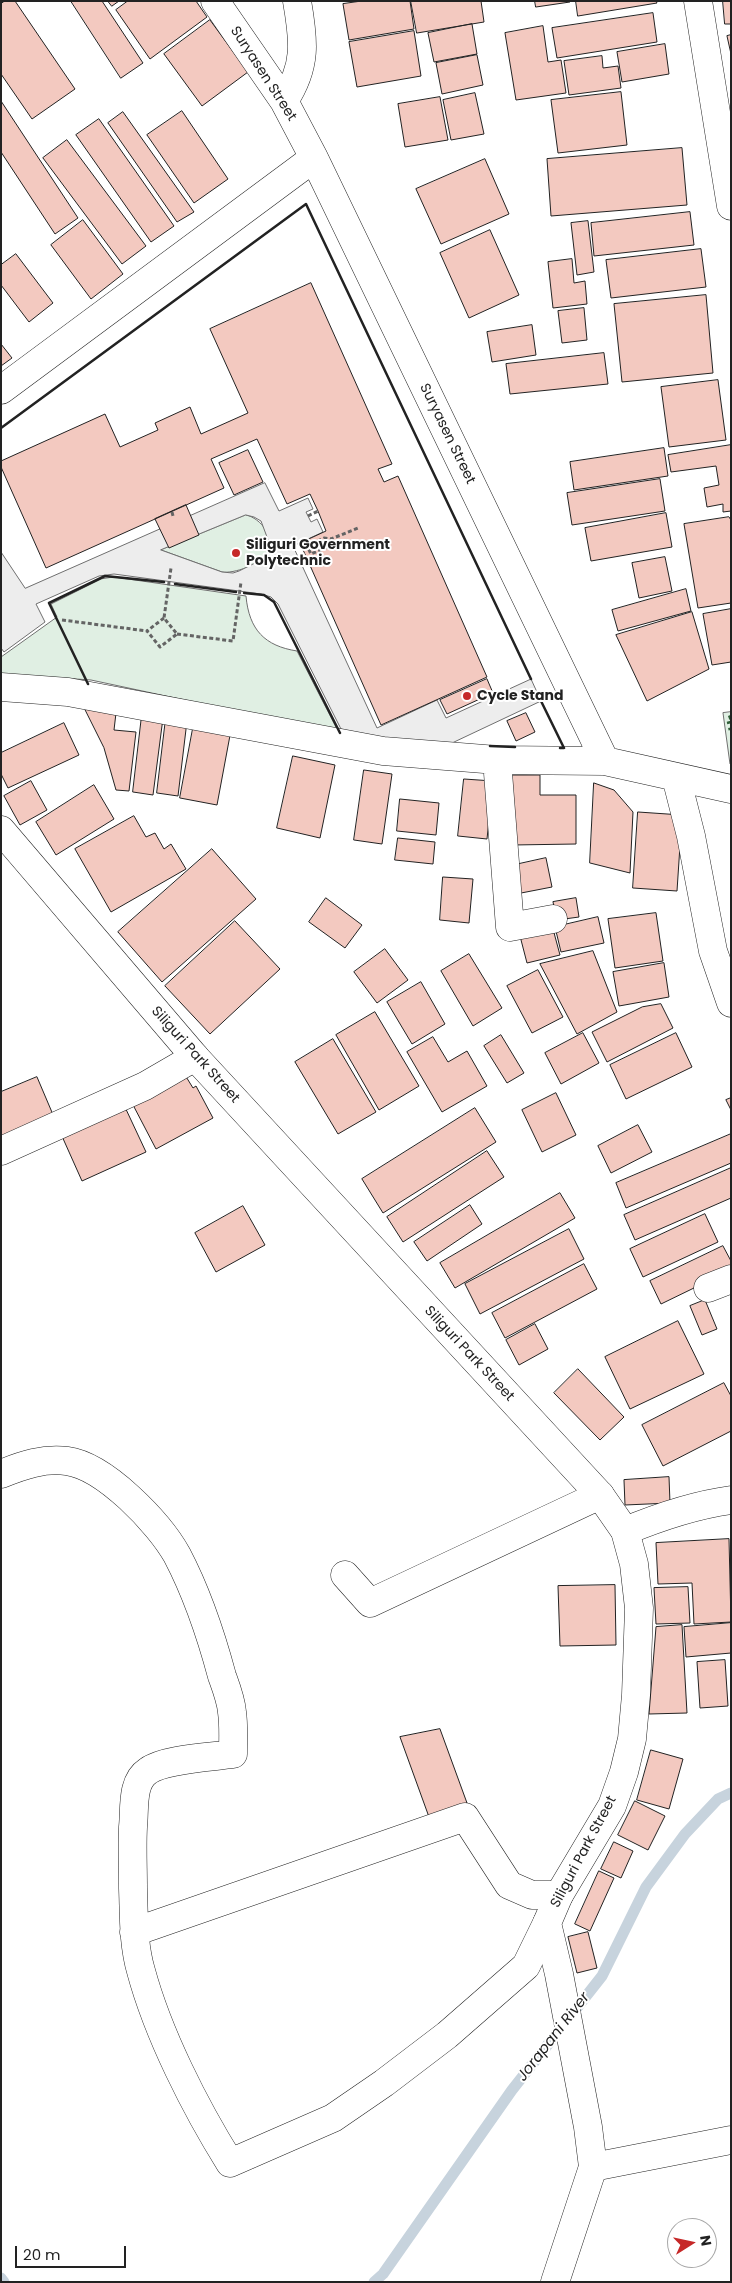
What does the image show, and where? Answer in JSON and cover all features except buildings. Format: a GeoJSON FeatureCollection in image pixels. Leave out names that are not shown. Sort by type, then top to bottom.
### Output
{"type":"FeatureCollection","features":[{"type":"Feature","properties":{"kind":"street","name":"Suryasen Street"},"geometry":{"type":"LineString","coordinates":[[215,1],[284,101],[314,158],[605,761]]}},
{"type":"Feature","properties":{"kind":"street"},"geometry":{"type":"LineString","coordinates":[[284,101],[296,83],[301,64],[303,36],[297,1]]}},
{"type":"Feature","properties":{"kind":"street"},"geometry":{"type":"LineString","coordinates":[[698,1],[731,206]]}},
{"type":"Feature","properties":{"kind":"street"},"geometry":{"type":"LineString","coordinates":[[1,390],[314,158]]}},
{"type":"Feature","properties":{"kind":"street"},"geometry":{"type":"LineString","coordinates":[[1,687],[68,692],[383,751],[497,760],[605,761],[731,790]]}},
{"type":"Feature","properties":{"kind":"street"},"geometry":{"type":"LineString","coordinates":[[497,760],[510,927],[553,919]]}},
{"type":"Feature","properties":{"kind":"street"},"geometry":{"type":"LineString","coordinates":[[676,777],[691,836],[713,951],[731,1003]]}},
{"type":"Feature","properties":{"kind":"street","name":"Siliguri Park Street"},"geometry":{"type":"LineString","coordinates":[[1,830],[195,1057],[600,1495],[625,1530],[634,1564],[639,1608],[638,1669],[632,1739],[624,1772],[612,1806],[559,1895],[547,1923],[559,1974],[588,2127],[593,2166]]}},
{"type":"Feature","properties":{"kind":"street"},"geometry":{"type":"LineString","coordinates":[[1,1151],[172,1073],[195,1057]]}},
{"type":"Feature","properties":{"kind":"street"},"geometry":{"type":"LineString","coordinates":[[1,1474],[24,1465],[48,1461],[69,1461],[94,1470],[124,1492],[153,1523],[176,1554],[199,1603],[215,1650],[232,1711],[233,1754],[166,1764],[147,1771],[139,1780],[136,1791],[132,1839],[134,1932],[140,1970],[161,2028],[204,2121],[230,2163],[333,2118],[391,2078],[474,2013],[526,1966],[547,1923]]}},
{"type":"Feature","properties":{"kind":"street"},"geometry":{"type":"LineString","coordinates":[[345,1575],[370,1603],[600,1495]]}},
{"type":"Feature","properties":{"kind":"street"},"geometry":{"type":"LineString","coordinates":[[625,1530],[710,1502],[731,1500]]}},
{"type":"Feature","properties":{"kind":"street"},"geometry":{"type":"LineString","coordinates":[[134,1932],[465,1818],[509,1885],[532,1895],[559,1895]]}},
{"type":"Feature","properties":{"kind":"street"},"geometry":{"type":"LineString","coordinates":[[555,2282],[593,2166],[731,2140]]}},
{"type":"Feature","properties":{"kind":"path"},"geometry":{"type":"LineString","coordinates":[[308,516],[318,511]]}},
{"type":"Feature","properties":{"kind":"path"},"geometry":{"type":"LineString","coordinates":[[328,547],[311,554],[307,546],[324,538],[331,539],[358,528]]}},
{"type":"Feature","properties":{"kind":"path"},"geometry":{"type":"LineString","coordinates":[[147,631],[164,618],[171,568]]}},
{"type":"Feature","properties":{"kind":"path"},"geometry":{"type":"LineString","coordinates":[[164,618],[177,634],[233,641],[241,582]]}},
{"type":"Feature","properties":{"kind":"path"},"geometry":{"type":"LineString","coordinates":[[62,620],[147,631],[160,647],[177,634]]}},
{"type":"Feature","properties":{"kind":"green space"},"geometry":{"type":"Polygon","coordinates":[[[246,515],[262,524],[270,542],[264,558],[247,567],[222,572],[161,550],[246,515]]]}},
{"type":"Feature","properties":{"kind":"green space"},"geometry":{"type":"Polygon","coordinates":[[[114,577],[246,596],[251,618],[261,634],[276,645],[297,651],[339,733],[91,680],[1,674],[1,657],[57,617],[51,604],[101,579],[114,577]]]}},
{"type":"Feature","properties":{"kind":"green space"},"geometry":{"type":"Polygon","coordinates":[[[731,712],[731,764],[730,764],[723,713],[731,712]]]}},
{"type":"Feature","properties":{"kind":"shaded area"},"geometry":{"type":"Polygon","coordinates":[[[265,483],[279,511],[308,498],[313,509],[306,512],[311,522],[317,519],[323,532],[293,546],[377,728],[437,700],[446,718],[531,679],[541,701],[452,743],[386,742],[344,735],[278,604],[271,597],[261,594],[114,574],[99,576],[36,604],[45,622],[4,652],[1,648],[1,552],[25,588],[265,483]],[[246,515],[161,550],[222,572],[233,573],[239,571],[265,558],[269,552],[270,545],[261,521],[246,515]]]}},
{"type":"Feature","properties":{"kind":"waterway","name":"Jorapani River"},"geometry":{"type":"LineString","coordinates":[[374,2282],[383,2274],[512,2090],[602,1976],[646,1887],[685,1834],[718,1799],[731,1793]]}},
{"type":"Feature","properties":{"kind":"waterway","name":"Jorapani River"},"geometry":{"type":"LineString","coordinates":[[1,2278],[4,2282]]}},
{"type":"Feature","properties":{"kind":"hedge"},"geometry":{"type":"LineString","coordinates":[[731,717],[728,718],[731,732]]}},
{"type":"Feature","properties":{"kind":"wall"},"geometry":{"type":"LineString","coordinates":[[1,428],[306,204],[531,679]]}},
{"type":"Feature","properties":{"kind":"wall"},"geometry":{"type":"LineString","coordinates":[[88,684],[49,603],[105,576],[164,582]]}},
{"type":"Feature","properties":{"kind":"wall"},"geometry":{"type":"LineString","coordinates":[[175,584],[236,592]]}},
{"type":"Feature","properties":{"kind":"wall"},"geometry":{"type":"LineString","coordinates":[[244,593],[264,595],[274,602],[340,733]]}},
{"type":"Feature","properties":{"kind":"wall"},"geometry":{"type":"LineString","coordinates":[[541,701],[564,748],[560,748]]}},
{"type":"Feature","properties":{"kind":"wall"},"geometry":{"type":"LineString","coordinates":[[490,746],[515,747]]}},
{"type":"Feature","properties":{"kind":"place","name":"Siliguri Government Polytechnic"},"geometry":{"type":"Point","coordinates":[236,553]}},
{"type":"Feature","properties":{"kind":"place","name":"Cycle Stand"},"geometry":{"type":"Point","coordinates":[467,696]}}]}
